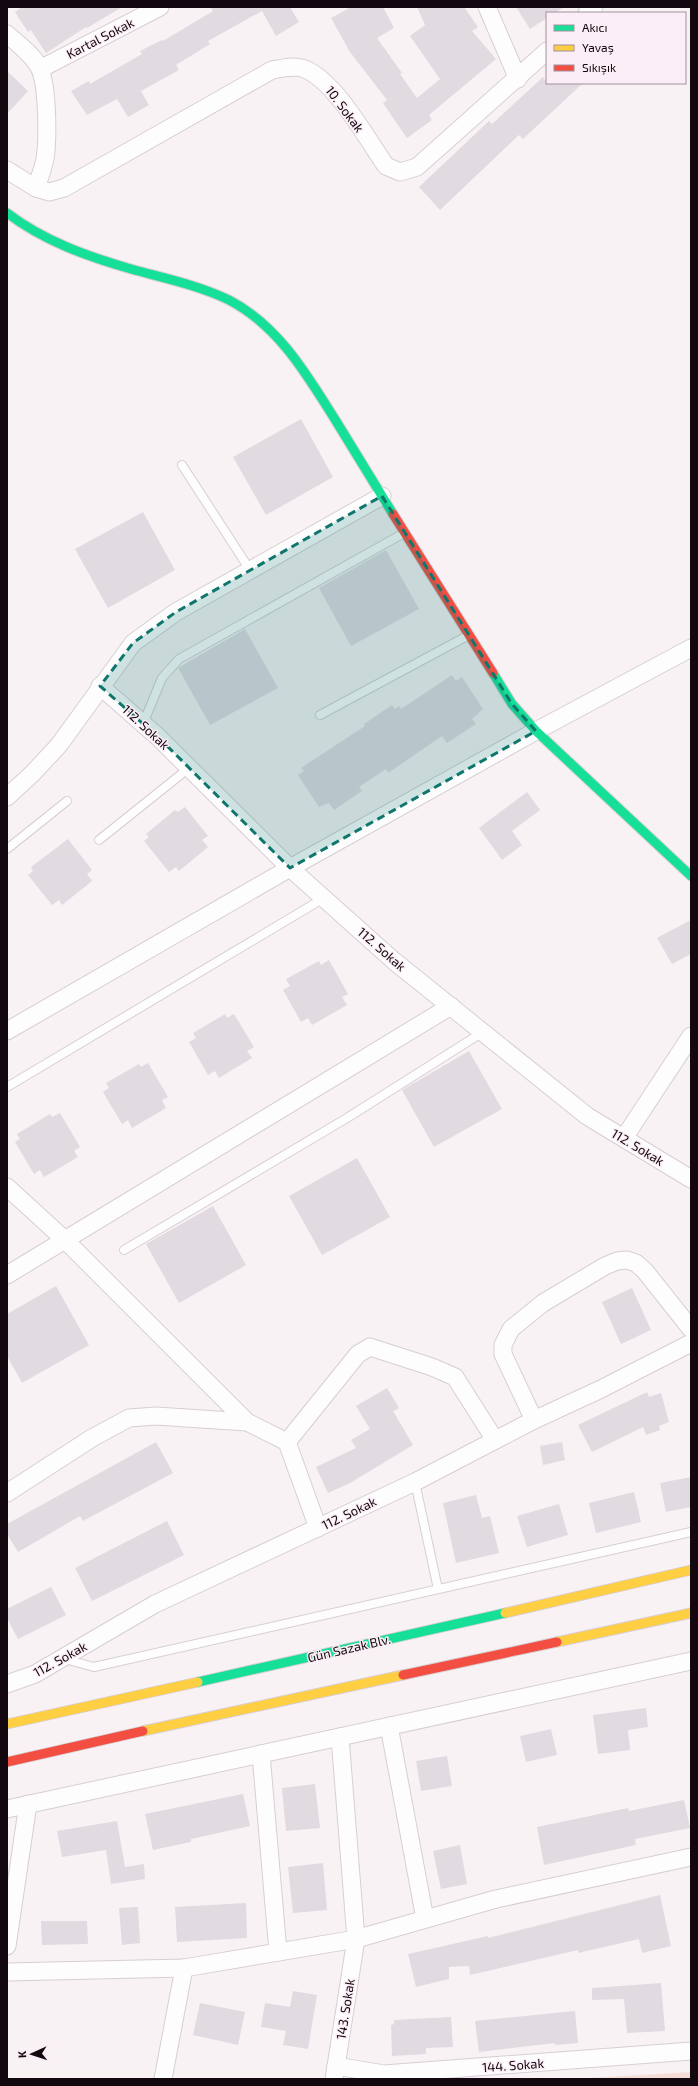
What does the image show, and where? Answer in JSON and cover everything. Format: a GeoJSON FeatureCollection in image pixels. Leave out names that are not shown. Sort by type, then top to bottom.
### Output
{"type":"FeatureCollection","features":[{"type":"Feature","properties":{"kind":"main road"},"geometry":{"type":"LineString","coordinates":[[7,213],[25,228],[61,245],[95,258],[209,291],[236,304],[260,320],[279,337],[302,367],[512,704],[536,731],[691,876]]}},
{"type":"Feature","properties":{"kind":"main road","name":"Gün Sazak Blv."},"geometry":{"type":"LineString","coordinates":[[7,1724],[579,1597],[691,1570]]}},
{"type":"Feature","properties":{"kind":"main road"},"geometry":{"type":"LineString","coordinates":[[7,1762],[152,1729],[691,1613]]}},
{"type":"Feature","properties":{"kind":"street","name":"Kartal Sokak"},"geometry":{"type":"LineString","coordinates":[[40,69],[160,7]]}},
{"type":"Feature","properties":{"kind":"street"},"geometry":{"type":"LineString","coordinates":[[487,7],[518,79]]}},
{"type":"Feature","properties":{"kind":"street"},"geometry":{"type":"LineString","coordinates":[[7,34],[33,58],[40,69],[43,81],[47,128],[45,159],[36,188],[7,170]]}},
{"type":"Feature","properties":{"kind":"street","name":"10. Sokak"},"geometry":{"type":"LineString","coordinates":[[36,188],[49,192],[64,188],[272,70],[289,67],[305,69],[330,86],[386,166],[400,172],[418,167],[518,79],[546,52]]}},
{"type":"Feature","properties":{"kind":"street"},"geometry":{"type":"LineString","coordinates":[[7,797],[32,774],[59,745],[100,686],[133,643],[176,612],[382,496]]}},
{"type":"Feature","properties":{"kind":"street"},"geometry":{"type":"LineString","coordinates":[[7,1031],[290,868],[536,731],[691,648]]}},
{"type":"Feature","properties":{"kind":"street","name":"112. Sokak"},"geometry":{"type":"LineString","coordinates":[[100,686],[189,768],[290,868],[394,961],[587,1116],[691,1179]]}},
{"type":"Feature","properties":{"kind":"street"},"geometry":{"type":"LineString","coordinates":[[7,1275],[451,1006]]}},
{"type":"Feature","properties":{"kind":"street"},"geometry":{"type":"LineString","coordinates":[[624,1138],[691,1036]]}},
{"type":"Feature","properties":{"kind":"street"},"geometry":{"type":"LineString","coordinates":[[7,1187],[65,1240],[247,1422],[286,1442],[318,1528]]}},
{"type":"Feature","properties":{"kind":"street"},"geometry":{"type":"LineString","coordinates":[[534,1420],[503,1354],[506,1337],[511,1329],[543,1303],[605,1266],[617,1261],[627,1260],[636,1263],[645,1270],[691,1329]]}},
{"type":"Feature","properties":{"kind":"street","name":"112. Sokak"},"geometry":{"type":"LineString","coordinates":[[7,1684],[35,1674],[155,1604],[415,1482],[534,1420],[598,1390],[691,1343]]}},
{"type":"Feature","properties":{"kind":"street"},"geometry":{"type":"LineString","coordinates":[[286,1442],[358,1354],[370,1347],[432,1367],[455,1377],[495,1440]]}},
{"type":"Feature","properties":{"kind":"street"},"geometry":{"type":"LineString","coordinates":[[7,1493],[92,1438],[129,1418],[156,1416],[247,1422]]}},
{"type":"Feature","properties":{"kind":"street"},"geometry":{"type":"LineString","coordinates":[[7,1809],[691,1661]]}},
{"type":"Feature","properties":{"kind":"street"},"geometry":{"type":"LineString","coordinates":[[389,1726],[425,1919]]}},
{"type":"Feature","properties":{"kind":"street","name":"143. Sokak"},"geometry":{"type":"LineString","coordinates":[[335,2072],[356,1939],[340,1737]]}},
{"type":"Feature","properties":{"kind":"street"},"geometry":{"type":"LineString","coordinates":[[261,1754],[278,1952]]}},
{"type":"Feature","properties":{"kind":"street"},"geometry":{"type":"LineString","coordinates":[[7,1946],[28,1804]]}},
{"type":"Feature","properties":{"kind":"street"},"geometry":{"type":"LineString","coordinates":[[7,1972],[184,1968],[356,1939],[496,1899],[691,1857]]}},
{"type":"Feature","properties":{"kind":"street"},"geometry":{"type":"LineString","coordinates":[[163,2079],[184,1968]]}},
{"type":"Feature","properties":{"kind":"street","name":"144. Sokak"},"geometry":{"type":"LineString","coordinates":[[335,2072],[384,2074],[691,2052]]}},
{"type":"Feature","properties":{"kind":"lane"},"geometry":{"type":"LineString","coordinates":[[182,464],[250,570]]}},
{"type":"Feature","properties":{"kind":"lane"},"geometry":{"type":"LineString","coordinates":[[143,724],[162,678],[179,659],[405,533]]}},
{"type":"Feature","properties":{"kind":"lane"},"geometry":{"type":"LineString","coordinates":[[320,716],[468,635]]}},
{"type":"Feature","properties":{"kind":"lane"},"geometry":{"type":"LineString","coordinates":[[99,840],[189,768]]}},
{"type":"Feature","properties":{"kind":"lane"},"geometry":{"type":"LineString","coordinates":[[7,849],[67,801]]}},
{"type":"Feature","properties":{"kind":"lane"},"geometry":{"type":"LineString","coordinates":[[7,1088],[324,898]]}},
{"type":"Feature","properties":{"kind":"lane"},"geometry":{"type":"LineString","coordinates":[[124,1250],[347,1118],[483,1032]]}},
{"type":"Feature","properties":{"kind":"lane"},"geometry":{"type":"LineString","coordinates":[[415,1482],[438,1589]]}},
{"type":"Feature","properties":{"kind":"lane"},"geometry":{"type":"LineString","coordinates":[[69,1655],[72,1661],[94,1667],[691,1532]]}},
{"type":"Feature","properties":{"kind":"highlighted area"},"geometry":{"type":"Polygon","coordinates":[[[382,496],[512,704],[536,731],[290,868],[157,736],[100,686],[133,643],[176,612],[382,496]]]}},
{"type":"Feature","properties":{"kind":"shaded area"},"geometry":{"type":"Polygon","coordinates":[[[691,2072],[691,2079],[573,2079],[691,2072]]]}},
{"type":"Feature","properties":{"kind":"building"},"geometry":{"type":"Polygon","coordinates":[[[22,7],[122,7],[87,28],[86,27],[46,53],[31,30],[28,32],[15,12],[22,7]]]}},
{"type":"Feature","properties":{"kind":"building"},"geometry":{"type":"Polygon","coordinates":[[[210,7],[290,7],[299,22],[276,36],[262,11],[208,41],[210,44],[176,65],[179,70],[141,91],[149,105],[128,117],[117,99],[87,115],[71,91],[89,81],[90,84],[142,54],[140,51],[162,40],[163,41],[213,11],[210,7]]]}},
{"type":"Feature","properties":{"kind":"building"},"geometry":{"type":"Polygon","coordinates":[[[351,7],[383,7],[394,28],[377,38],[402,73],[400,74],[417,98],[440,79],[410,36],[425,25],[417,7],[464,7],[478,27],[472,31],[496,59],[429,115],[432,120],[407,138],[383,103],[387,100],[350,52],[331,18],[351,7]]]}},
{"type":"Feature","properties":{"kind":"building"},"geometry":{"type":"Polygon","coordinates":[[[516,7],[564,7],[556,12],[546,12],[546,19],[530,29],[516,7]]]}},
{"type":"Feature","properties":{"kind":"building"},"geometry":{"type":"Polygon","coordinates":[[[7,71],[28,91],[7,114],[7,71]]]}},
{"type":"Feature","properties":{"kind":"building"},"geometry":{"type":"Polygon","coordinates":[[[543,77],[546,84],[582,84],[523,139],[519,135],[440,210],[419,187],[489,121],[492,124],[543,77]]]}},
{"type":"Feature","properties":{"kind":"building"},"geometry":{"type":"Polygon","coordinates":[[[301,419],[333,477],[266,515],[233,457],[301,419]]]}},
{"type":"Feature","properties":{"kind":"building"},"geometry":{"type":"Polygon","coordinates":[[[143,512],[175,570],[108,608],[75,549],[143,512]]]}},
{"type":"Feature","properties":{"kind":"building"},"geometry":{"type":"Polygon","coordinates":[[[386,550],[419,609],[351,646],[319,588],[386,550]]]}},
{"type":"Feature","properties":{"kind":"building"},"geometry":{"type":"Polygon","coordinates":[[[245,629],[278,688],[210,725],[178,668],[245,629]]]}},
{"type":"Feature","properties":{"kind":"building"},"geometry":{"type":"Polygon","coordinates":[[[452,675],[456,681],[462,677],[483,709],[472,719],[476,724],[447,743],[442,736],[388,773],[386,769],[359,787],[362,791],[334,810],[329,803],[319,807],[298,775],[304,771],[301,768],[365,726],[364,724],[392,705],[395,709],[399,706],[401,709],[452,675]]]}},
{"type":"Feature","properties":{"kind":"building"},"geometry":{"type":"Polygon","coordinates":[[[527,792],[540,810],[512,831],[522,845],[502,860],[479,828],[527,792]]]}},
{"type":"Feature","properties":{"kind":"building"},"geometry":{"type":"Polygon","coordinates":[[[185,807],[208,836],[202,840],[208,847],[179,871],[176,867],[169,872],[144,841],[149,837],[146,834],[175,810],[178,812],[185,807]]]}},
{"type":"Feature","properties":{"kind":"building"},"geometry":{"type":"Polygon","coordinates":[[[68,839],[92,870],[87,874],[92,881],[62,905],[59,900],[52,905],[28,875],[33,871],[31,867],[68,839]]]}},
{"type":"Feature","properties":{"kind":"building"},"geometry":{"type":"Polygon","coordinates":[[[691,920],[691,954],[672,964],[657,938],[691,920]]]}},
{"type":"Feature","properties":{"kind":"building"},"geometry":{"type":"Polygon","coordinates":[[[329,960],[348,994],[342,997],[347,1005],[312,1025],[308,1018],[301,1022],[283,990],[290,986],[286,979],[319,961],[321,965],[329,960]]]}},
{"type":"Feature","properties":{"kind":"building"},"geometry":{"type":"Polygon","coordinates":[[[225,1014],[227,1018],[234,1014],[254,1047],[247,1051],[252,1058],[219,1078],[215,1071],[208,1075],[189,1042],[196,1038],[193,1033],[225,1014]]]}},
{"type":"Feature","properties":{"kind":"building"},"geometry":{"type":"Polygon","coordinates":[[[469,1051],[502,1109],[434,1147],[402,1090],[469,1051]]]}},
{"type":"Feature","properties":{"kind":"building"},"geometry":{"type":"Polygon","coordinates":[[[148,1063],[168,1097],[162,1100],[166,1108],[132,1128],[128,1120],[122,1124],[103,1092],[109,1088],[106,1083],[139,1064],[141,1067],[148,1063]]]}},
{"type":"Feature","properties":{"kind":"building"},"geometry":{"type":"Polygon","coordinates":[[[60,1113],[80,1147],[74,1151],[78,1157],[44,1177],[40,1170],[34,1174],[15,1142],[20,1139],[17,1134],[50,1114],[52,1117],[60,1113]]]}},
{"type":"Feature","properties":{"kind":"building"},"geometry":{"type":"Polygon","coordinates":[[[357,1158],[390,1217],[322,1255],[289,1196],[357,1158]]]}},
{"type":"Feature","properties":{"kind":"building"},"geometry":{"type":"Polygon","coordinates":[[[213,1206],[246,1265],[179,1303],[146,1244],[213,1206]]]}},
{"type":"Feature","properties":{"kind":"building"},"geometry":{"type":"Polygon","coordinates":[[[56,1286],[89,1345],[22,1383],[7,1356],[7,1314],[56,1286]]]}},
{"type":"Feature","properties":{"kind":"building"},"geometry":{"type":"Polygon","coordinates":[[[632,1288],[651,1330],[621,1344],[602,1302],[632,1288]]]}},
{"type":"Feature","properties":{"kind":"building"},"geometry":{"type":"Polygon","coordinates":[[[387,1388],[399,1408],[393,1411],[413,1445],[350,1483],[328,1493],[316,1467],[356,1448],[351,1440],[370,1429],[356,1406],[387,1388]]]}},
{"type":"Feature","properties":{"kind":"building"},"geometry":{"type":"Polygon","coordinates":[[[647,1392],[649,1397],[661,1393],[669,1422],[659,1426],[660,1430],[646,1435],[643,1427],[592,1452],[578,1425],[647,1392]]]}},
{"type":"Feature","properties":{"kind":"building"},"geometry":{"type":"Polygon","coordinates":[[[156,1442],[173,1473],[83,1521],[80,1516],[18,1552],[7,1534],[7,1524],[156,1442]]]}},
{"type":"Feature","properties":{"kind":"building"},"geometry":{"type":"Polygon","coordinates":[[[562,1442],[565,1460],[543,1465],[540,1446],[562,1442]]]}},
{"type":"Feature","properties":{"kind":"building"},"geometry":{"type":"Polygon","coordinates":[[[691,1477],[691,1507],[666,1512],[660,1483],[691,1477]]]}},
{"type":"Feature","properties":{"kind":"building"},"geometry":{"type":"Polygon","coordinates":[[[634,1492],[641,1522],[596,1533],[589,1503],[634,1492]]]}},
{"type":"Feature","properties":{"kind":"building"},"geometry":{"type":"Polygon","coordinates":[[[476,1495],[482,1518],[490,1516],[499,1553],[456,1563],[443,1503],[476,1495]]]}},
{"type":"Feature","properties":{"kind":"building"},"geometry":{"type":"Polygon","coordinates":[[[559,1504],[568,1535],[527,1547],[517,1516],[559,1504]]]}},
{"type":"Feature","properties":{"kind":"building"},"geometry":{"type":"Polygon","coordinates":[[[167,1521],[184,1555],[92,1601],[75,1568],[167,1521]]]}},
{"type":"Feature","properties":{"kind":"building"},"geometry":{"type":"Polygon","coordinates":[[[51,1587],[66,1615],[18,1639],[7,1618],[7,1609],[51,1587]]]}},
{"type":"Feature","properties":{"kind":"building"},"geometry":{"type":"Polygon","coordinates":[[[646,1708],[648,1727],[628,1730],[630,1750],[598,1754],[593,1715],[646,1708]]]}},
{"type":"Feature","properties":{"kind":"building"},"geometry":{"type":"Polygon","coordinates":[[[551,1729],[557,1755],[526,1762],[520,1736],[551,1729]]]}},
{"type":"Feature","properties":{"kind":"building"},"geometry":{"type":"Polygon","coordinates":[[[447,1756],[452,1786],[421,1791],[416,1761],[447,1756]]]}},
{"type":"Feature","properties":{"kind":"building"},"geometry":{"type":"Polygon","coordinates":[[[315,1784],[320,1828],[286,1831],[282,1788],[315,1784]]]}},
{"type":"Feature","properties":{"kind":"building"},"geometry":{"type":"Polygon","coordinates":[[[243,1794],[250,1826],[191,1839],[191,1842],[153,1850],[145,1814],[243,1794]]]}},
{"type":"Feature","properties":{"kind":"building"},"geometry":{"type":"Polygon","coordinates":[[[684,1800],[690,1828],[635,1839],[636,1845],[544,1865],[537,1827],[628,1808],[629,1811],[684,1800]]]}},
{"type":"Feature","properties":{"kind":"building"},"geometry":{"type":"Polygon","coordinates":[[[117,1821],[125,1867],[144,1864],[145,1879],[111,1884],[106,1850],[62,1857],[57,1831],[117,1821]]]}},
{"type":"Feature","properties":{"kind":"building"},"geometry":{"type":"Polygon","coordinates":[[[460,1845],[467,1884],[441,1889],[433,1851],[460,1845]]]}},
{"type":"Feature","properties":{"kind":"building"},"geometry":{"type":"Polygon","coordinates":[[[323,1863],[327,1910],[293,1913],[288,1867],[323,1863]]]}},
{"type":"Feature","properties":{"kind":"building"},"geometry":{"type":"Polygon","coordinates":[[[660,1895],[671,1946],[642,1953],[639,1939],[578,1953],[578,1950],[470,1975],[469,1966],[449,1967],[449,1979],[416,1987],[408,1954],[488,1936],[488,1938],[660,1895]]]}},
{"type":"Feature","properties":{"kind":"building"},"geometry":{"type":"Polygon","coordinates":[[[246,1903],[247,1938],[177,1942],[175,1907],[246,1903]]]}},
{"type":"Feature","properties":{"kind":"building"},"geometry":{"type":"Polygon","coordinates":[[[138,1907],[140,1943],[122,1945],[119,1908],[138,1907]]]}},
{"type":"Feature","properties":{"kind":"building"},"geometry":{"type":"Polygon","coordinates":[[[41,1921],[87,1921],[88,1944],[42,1945],[41,1921]]]}},
{"type":"Feature","properties":{"kind":"building"},"geometry":{"type":"Polygon","coordinates":[[[661,1983],[665,2031],[627,2033],[624,1999],[592,2000],[592,1988],[661,1983]]]}},
{"type":"Feature","properties":{"kind":"building"},"geometry":{"type":"Polygon","coordinates":[[[293,1991],[317,1995],[308,2049],[283,2045],[286,2031],[261,2027],[265,2003],[290,2007],[293,1991]]]}},
{"type":"Feature","properties":{"kind":"building"},"geometry":{"type":"Polygon","coordinates":[[[200,2003],[245,2012],[238,2045],[193,2035],[200,2003]]]}},
{"type":"Feature","properties":{"kind":"building"},"geometry":{"type":"Polygon","coordinates":[[[575,2011],[578,2043],[555,2045],[555,2043],[479,2052],[475,2021],[575,2011]]]}},
{"type":"Feature","properties":{"kind":"building"},"geometry":{"type":"Polygon","coordinates":[[[451,2017],[453,2047],[426,2048],[426,2054],[392,2056],[391,2025],[394,2024],[394,2020],[451,2017]]]}},
{"type":"Feature","properties":{"kind":"traffic: fast"},"geometry":{"type":"LineString","coordinates":[[7,213],[36,232],[66,247],[114,264],[205,290],[229,300],[263,323],[303,369],[393,514]]}},
{"type":"Feature","properties":{"kind":"traffic: fast"},"geometry":{"type":"LineString","coordinates":[[493,673],[512,704],[536,731],[691,876]]}},
{"type":"Feature","properties":{"kind":"traffic: fast"},"geometry":{"type":"LineString","coordinates":[[198,1682],[505,1613]]}},
{"type":"Feature","properties":{"kind":"traffic: slow"},"geometry":{"type":"LineString","coordinates":[[505,1613],[691,1570]]}},
{"type":"Feature","properties":{"kind":"traffic: slow"},"geometry":{"type":"LineString","coordinates":[[557,1642],[691,1613]]}},
{"type":"Feature","properties":{"kind":"traffic: slow"},"geometry":{"type":"LineString","coordinates":[[143,1731],[403,1675]]}},
{"type":"Feature","properties":{"kind":"traffic: slow"},"geometry":{"type":"LineString","coordinates":[[7,1724],[198,1682]]}},
{"type":"Feature","properties":{"kind":"traffic: jam"},"geometry":{"type":"LineString","coordinates":[[393,514],[493,673]]}},
{"type":"Feature","properties":{"kind":"traffic: jam"},"geometry":{"type":"LineString","coordinates":[[403,1675],[557,1642]]}},
{"type":"Feature","properties":{"kind":"traffic: jam"},"geometry":{"type":"LineString","coordinates":[[7,1762],[143,1731]]}}]}
